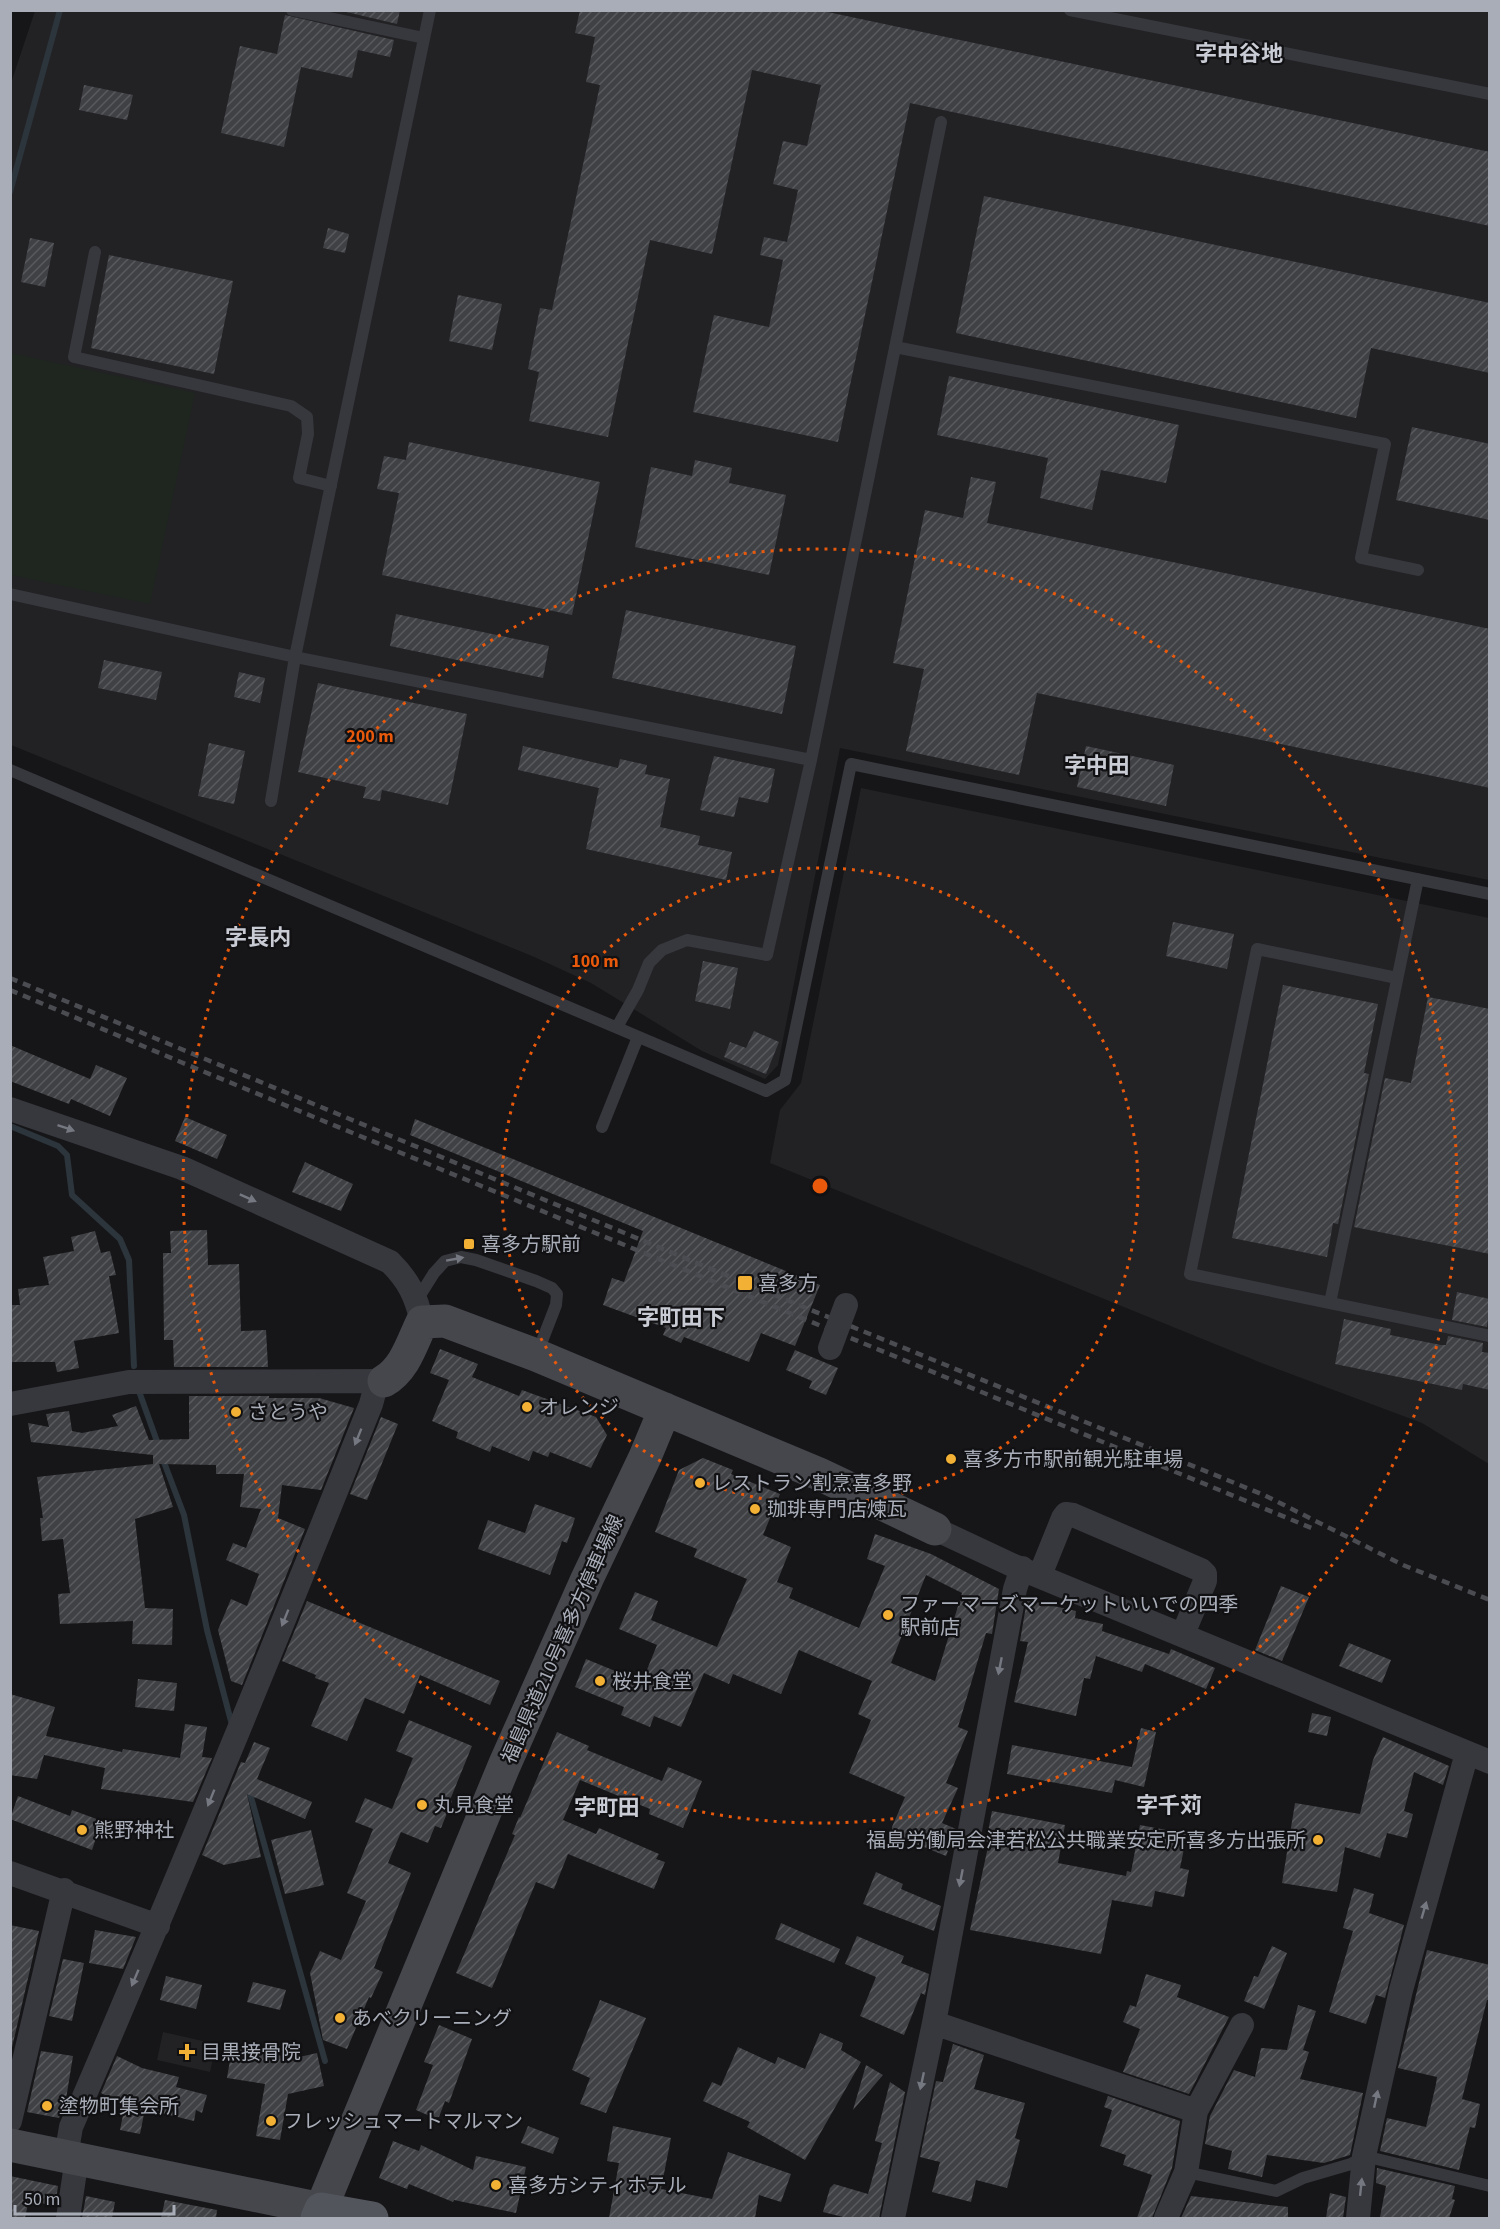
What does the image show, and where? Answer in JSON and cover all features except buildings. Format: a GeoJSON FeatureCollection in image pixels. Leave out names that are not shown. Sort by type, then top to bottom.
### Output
{"type":"FeatureCollection","features":[{"type":"Feature","properties":{"kind":"main road"},"geometry":{"type":"LineString","coordinates":[[381,1382],[394,1375],[401,1367],[419,1311],[536,1355],[819,1474],[935,1529]]}},
{"type":"Feature","properties":{"kind":"main road","name":"福島県道210号喜多方停車場線"},"geometry":{"type":"LineString","coordinates":[[319,2214],[504,1766],[586,1579],[645,1457],[664,1409]]}},
{"type":"Feature","properties":{"kind":"main road"},"geometry":{"type":"LineString","coordinates":[[10,2145],[319,2214],[372,2218]]}},
{"type":"Feature","properties":{"kind":"street"},"geometry":{"type":"LineString","coordinates":[[10,1109],[182,1168],[390,1262],[405,1277],[419,1311]]}},
{"type":"Feature","properties":{"kind":"street"},"geometry":{"type":"LineString","coordinates":[[830,1348],[846,1305]]}},
{"type":"Feature","properties":{"kind":"street"},"geometry":{"type":"LineString","coordinates":[[10,1404],[129,1382],[381,1382],[158,1926],[71,2127],[68,2218]]}},
{"type":"Feature","properties":{"kind":"street"},"geometry":{"type":"LineString","coordinates":[[893,2218],[934,2023],[1015,1589],[1031,1572],[1066,1514],[1073,1515],[1202,1570],[1205,1574],[1205,1581],[1183,1634]]}},
{"type":"Feature","properties":{"kind":"street"},"geometry":{"type":"LineString","coordinates":[[935,1529],[1031,1572],[1490,1762]]}},
{"type":"Feature","properties":{"kind":"street"},"geometry":{"type":"LineString","coordinates":[[1358,2218],[1364,2156],[1401,1990],[1467,1753]]}},
{"type":"Feature","properties":{"kind":"street"},"geometry":{"type":"LineString","coordinates":[[10,1873],[64,1890],[158,1926]]}},
{"type":"Feature","properties":{"kind":"street"},"geometry":{"type":"LineString","coordinates":[[10,2121],[64,1890]]}},
{"type":"Feature","properties":{"kind":"street"},"geometry":{"type":"LineString","coordinates":[[934,2023],[1197,2111]]}},
{"type":"Feature","properties":{"kind":"street"},"geometry":{"type":"LineString","coordinates":[[1166,2218],[1186,2172],[1197,2111],[1242,2025]]}},
{"type":"Feature","properties":{"kind":"lane"},"geometry":{"type":"LineString","coordinates":[[292,10],[424,38]]}},
{"type":"Feature","properties":{"kind":"lane"},"geometry":{"type":"LineString","coordinates":[[271,801],[295,657],[430,10]]}},
{"type":"Feature","properties":{"kind":"lane"},"geometry":{"type":"LineString","coordinates":[[1070,10],[1490,94]]}},
{"type":"Feature","properties":{"kind":"lane"},"geometry":{"type":"LineString","coordinates":[[617,1027],[638,990],[649,963],[662,950],[687,940],[767,955],[811,760],[941,122]]}},
{"type":"Feature","properties":{"kind":"lane"},"geometry":{"type":"LineString","coordinates":[[95,252],[74,357],[291,406],[307,417],[308,434],[298,478],[331,486]]}},
{"type":"Feature","properties":{"kind":"lane"},"geometry":{"type":"LineString","coordinates":[[895,347],[1385,444],[1361,558],[1418,570]]}},
{"type":"Feature","properties":{"kind":"lane"},"geometry":{"type":"LineString","coordinates":[[10,594],[295,657],[811,760]]}},
{"type":"Feature","properties":{"kind":"lane"},"geometry":{"type":"LineString","coordinates":[[10,770],[766,1091],[785,1080],[851,764],[1490,894]]}},
{"type":"Feature","properties":{"kind":"lane"},"geometry":{"type":"LineString","coordinates":[[1330,1303],[1418,879]]}},
{"type":"Feature","properties":{"kind":"lane"},"geometry":{"type":"LineString","coordinates":[[1397,978],[1257,949],[1190,1274],[1490,1336]]}},
{"type":"Feature","properties":{"kind":"lane"},"geometry":{"type":"LineString","coordinates":[[603,1127],[638,1037]]}},
{"type":"Feature","properties":{"kind":"lane"},"geometry":{"type":"LineString","coordinates":[[419,1311],[434,1273],[445,1261],[460,1257],[502,1268],[552,1288],[557,1294],[556,1305],[536,1355]]}},
{"type":"Feature","properties":{"kind":"lane"},"geometry":{"type":"LineString","coordinates":[[1186,2172],[1276,2191],[1303,2178],[1350,2164],[1364,2156],[1490,2186]]}},
{"type":"Feature","properties":{"kind":"shaded area"},"geometry":{"type":"Polygon","coordinates":[[[35,11],[1489,11],[1489,880],[840,748],[778,1065],[765,1079],[702,1051],[591,983],[532,956],[11,745],[10,86],[35,11]]]}},
{"type":"Feature","properties":{"kind":"shaded area"},"geometry":{"type":"Polygon","coordinates":[[[11,353],[195,393],[150,604],[11,575],[11,353]]]}},
{"type":"Feature","properties":{"kind":"shaded area"},"geometry":{"type":"Polygon","coordinates":[[[861,788],[1489,918],[1489,1464],[1422,1423],[1264,1364],[770,1163],[780,1110],[801,1083],[861,788]]]}},
{"type":"Feature","properties":{"kind":"shaded area","name":"目黒接骨院"},"geometry":{"type":"Polygon","coordinates":[[[163,2032],[216,2044],[210,2072],[157,2060],[163,2032]]]}},
{"type":"Feature","properties":{"kind":"waterway"},"geometry":{"type":"LineString","coordinates":[[10,192],[60,10]]}},
{"type":"Feature","properties":{"kind":"waterway"},"geometry":{"type":"LineString","coordinates":[[10,1126],[58,1146],[67,1155],[72,1195],[120,1239],[129,1260],[134,1366]]}},
{"type":"Feature","properties":{"kind":"waterway"},"geometry":{"type":"LineString","coordinates":[[140,1394],[159,1447]]}},
{"type":"Feature","properties":{"kind":"waterway"},"geometry":{"type":"LineString","coordinates":[[162,1457],[184,1515],[207,1630],[232,1725]]}},
{"type":"Feature","properties":{"kind":"waterway"},"geometry":{"type":"LineString","coordinates":[[249,1790],[325,2061]]}},
{"type":"Feature","properties":{"kind":"railway"},"geometry":{"type":"LineString","coordinates":[[10,978],[745,1283],[1264,1495],[1403,1565],[1490,1600]]}},
{"type":"Feature","properties":{"kind":"railway"},"geometry":{"type":"LineString","coordinates":[[10,990],[1314,1529]]}},
{"type":"Feature","properties":{"kind":"place","name":"喜多方駅前"},"geometry":{"type":"Point","coordinates":[469,1244]}},
{"type":"Feature","properties":{"kind":"place","name":"喜多方"},"geometry":{"type":"Point","coordinates":[745,1283]}},
{"type":"Feature","properties":{"kind":"place","name":"オレンジ"},"geometry":{"type":"Point","coordinates":[527,1407]}},
{"type":"Feature","properties":{"kind":"place","name":"さとうや"},"geometry":{"type":"Point","coordinates":[236,1412]}},
{"type":"Feature","properties":{"kind":"place","name":"喜多方市駅前観光駐車場"},"geometry":{"type":"Point","coordinates":[951,1459]}},
{"type":"Feature","properties":{"kind":"place","name":"レストラン割烹喜多野"},"geometry":{"type":"Point","coordinates":[700,1483]}},
{"type":"Feature","properties":{"kind":"place","name":"珈琲専門店煉瓦"},"geometry":{"type":"Point","coordinates":[755,1509]}},
{"type":"Feature","properties":{"kind":"place","name":"ファーマーズマーケットいいでの四季 駅前店"},"geometry":{"type":"Point","coordinates":[888,1615]}},
{"type":"Feature","properties":{"kind":"place","name":"桜井食堂"},"geometry":{"type":"Point","coordinates":[600,1681]}},
{"type":"Feature","properties":{"kind":"place","name":"丸見食堂"},"geometry":{"type":"Point","coordinates":[422,1805]}},
{"type":"Feature","properties":{"kind":"place","name":"熊野神社"},"geometry":{"type":"Point","coordinates":[82,1830]}},
{"type":"Feature","properties":{"kind":"place","name":"福島労働局会津若松公共職業安定所喜多方出張所"},"geometry":{"type":"Point","coordinates":[1318,1840]}},
{"type":"Feature","properties":{"kind":"place","name":"あべクリーニング"},"geometry":{"type":"Point","coordinates":[340,2018]}},
{"type":"Feature","properties":{"kind":"place","name":"目黒接骨院"},"geometry":{"type":"Point","coordinates":[187,2052]}},
{"type":"Feature","properties":{"kind":"place","name":"塗物町集会所"},"geometry":{"type":"Point","coordinates":[47,2106]}},
{"type":"Feature","properties":{"kind":"place","name":"フレッシュマートマルマン"},"geometry":{"type":"Point","coordinates":[271,2121]}},
{"type":"Feature","properties":{"kind":"place","name":"喜多方シティホテル"},"geometry":{"type":"Point","coordinates":[496,2185]}},
{"type":"Feature","properties":{"kind":"district","name":"字中谷地"},"geometry":{"type":"Point","coordinates":[1239,53]}},
{"type":"Feature","properties":{"kind":"district","name":"字中田"},"geometry":{"type":"Point","coordinates":[1097,765]}},
{"type":"Feature","properties":{"kind":"district","name":"字長内"},"geometry":{"type":"Point","coordinates":[258,937]}},
{"type":"Feature","properties":{"kind":"district","name":"字町田下"},"geometry":{"type":"Point","coordinates":[681,1317]}},
{"type":"Feature","properties":{"kind":"district","name":"字千苅"},"geometry":{"type":"Point","coordinates":[1169,1805]}},
{"type":"Feature","properties":{"kind":"district","name":"字町田"},"geometry":{"type":"Point","coordinates":[607,1807]}}]}
